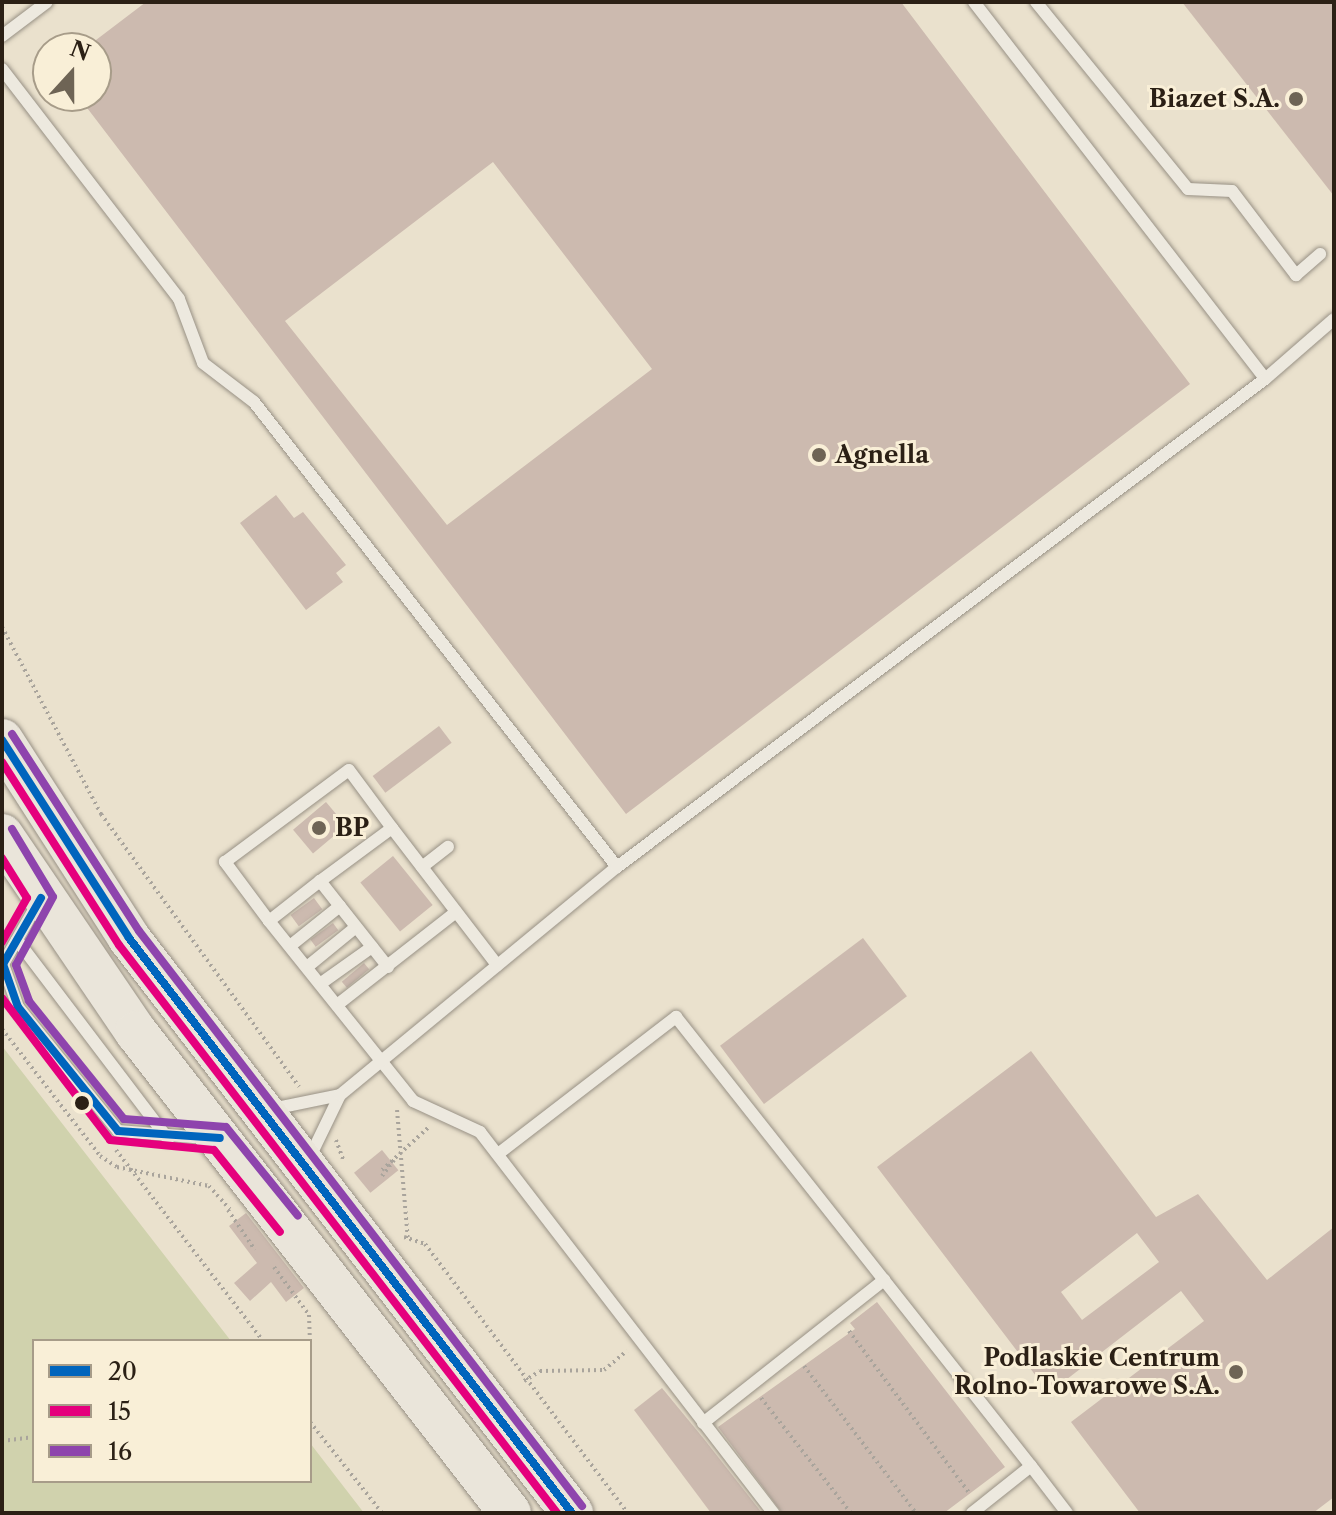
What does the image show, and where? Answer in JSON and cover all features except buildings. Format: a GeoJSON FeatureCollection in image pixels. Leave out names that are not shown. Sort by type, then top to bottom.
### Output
{"type":"FeatureCollection","features":[{"type":"Feature","properties":{"kind":"highway"},"geometry":{"type":"LineString","coordinates":[[2,740],[129,938],[572,1513]]}},
{"type":"Feature","properties":{"kind":"highway"},"geometry":{"type":"LineString","coordinates":[[2,835],[41,898],[220,1138],[510,1513]]}},
{"type":"Feature","properties":{"kind":"lane"},"geometry":{"type":"LineString","coordinates":[[2,36],[47,2]]}},
{"type":"Feature","properties":{"kind":"lane"},"geometry":{"type":"LineString","coordinates":[[974,2],[1265,379]]}},
{"type":"Feature","properties":{"kind":"lane"},"geometry":{"type":"LineString","coordinates":[[1036,2],[1188,189],[1232,191],[1296,275],[1320,254]]}},
{"type":"Feature","properties":{"kind":"lane"},"geometry":{"type":"LineString","coordinates":[[2,69],[179,299],[203,363],[254,402],[617,867]]}},
{"type":"Feature","properties":{"kind":"lane"},"geometry":{"type":"LineString","coordinates":[[305,1167],[340,1095],[497,965],[617,867],[1265,379],[1334,319]]}},
{"type":"Feature","properties":{"kind":"lane"},"geometry":{"type":"LineString","coordinates":[[497,965],[349,770],[225,862],[379,1063],[439,1117],[464,1121],[498,1154],[773,1513]]}},
{"type":"Feature","properties":{"kind":"lane"},"geometry":{"type":"LineString","coordinates":[[269,921],[392,828]]}},
{"type":"Feature","properties":{"kind":"lane"},"geometry":{"type":"LineString","coordinates":[[422,867],[448,847]]}},
{"type":"Feature","properties":{"kind":"lane"},"geometry":{"type":"LineString","coordinates":[[320,881],[388,967]]}},
{"type":"Feature","properties":{"kind":"lane"},"geometry":{"type":"LineString","coordinates":[[41,898],[3,964],[18,1007],[118,1131],[168,1139],[220,1138]]}},
{"type":"Feature","properties":{"kind":"lane"},"geometry":{"type":"LineString","coordinates":[[290,946],[340,906]]}},
{"type":"Feature","properties":{"kind":"lane"},"geometry":{"type":"LineString","coordinates":[[337,1005],[456,912]]}},
{"type":"Feature","properties":{"kind":"lane"},"geometry":{"type":"LineString","coordinates":[[307,967],[356,927]]}},
{"type":"Feature","properties":{"kind":"lane"},"geometry":{"type":"LineString","coordinates":[[17,940],[168,1139]]}},
{"type":"Feature","properties":{"kind":"lane"},"geometry":{"type":"LineString","coordinates":[[320,984],[372,947]]}},
{"type":"Feature","properties":{"kind":"lane"},"geometry":{"type":"LineString","coordinates":[[498,1154],[676,1017],[1067,1513]]}},
{"type":"Feature","properties":{"kind":"lane"},"geometry":{"type":"LineString","coordinates":[[262,1112],[340,1095]]}},
{"type":"Feature","properties":{"kind":"lane"},"geometry":{"type":"LineString","coordinates":[[703,1423],[884,1280]]}},
{"type":"Feature","properties":{"kind":"lane"},"geometry":{"type":"LineString","coordinates":[[976,1510],[1031,1466]]}},
{"type":"Feature","properties":{"kind":"path"},"geometry":{"type":"LineString","coordinates":[[2,627],[101,814],[301,1090]]}},
{"type":"Feature","properties":{"kind":"path"},"geometry":{"type":"LineString","coordinates":[[2,1029],[100,1156],[138,1172],[209,1186],[237,1217]]}},
{"type":"Feature","properties":{"kind":"path"},"geometry":{"type":"LineString","coordinates":[[382,1170],[439,1117]]}},
{"type":"Feature","properties":{"kind":"path"},"geometry":{"type":"LineString","coordinates":[[405,1150],[408,1242],[425,1244],[522,1379],[628,1513]]}},
{"type":"Feature","properties":{"kind":"path"},"geometry":{"type":"LineString","coordinates":[[382,1176],[395,1158]]}},
{"type":"Feature","properties":{"kind":"path"},"geometry":{"type":"LineString","coordinates":[[138,1172],[262,1339]]}},
{"type":"Feature","properties":{"kind":"path"},"geometry":{"type":"LineString","coordinates":[[228,1207],[255,1250]]}},
{"type":"Feature","properties":{"kind":"path"},"geometry":{"type":"LineString","coordinates":[[268,1258],[309,1315],[310,1339]]}},
{"type":"Feature","properties":{"kind":"path"},"geometry":{"type":"LineString","coordinates":[[838,1316],[976,1510]]}},
{"type":"Feature","properties":{"kind":"path"},"geometry":{"type":"LineString","coordinates":[[522,1379],[540,1371],[604,1370],[640,1340]]}},
{"type":"Feature","properties":{"kind":"path"},"geometry":{"type":"LineString","coordinates":[[793,1351],[916,1513]]}},
{"type":"Feature","properties":{"kind":"path"},"geometry":{"type":"LineString","coordinates":[[750,1385],[851,1513]]}},
{"type":"Feature","properties":{"kind":"path"},"geometry":{"type":"LineString","coordinates":[[312,1425],[382,1513]]}},
{"type":"Feature","properties":{"kind":"path"},"geometry":{"type":"LineString","coordinates":[[2,1441],[32,1437]]}},
{"type":"Feature","properties":{"kind":"green space"},"geometry":{"type":"Polygon","coordinates":[[[2,1046],[229,1339],[32,1339],[32,1483],[312,1483],[312,1446],[364,1513],[2,1513],[2,1046]]]}},
{"type":"Feature","properties":{"kind":"transit line","name":"16"},"geometry":{"type":"LineString","coordinates":[[12,734],[139,931],[582,1506]]}},
{"type":"Feature","properties":{"kind":"transit line","name":"20"},"geometry":{"type":"LineString","coordinates":[[2,740],[129,938],[572,1513]]}},
{"type":"Feature","properties":{"kind":"transit line","name":"15"},"geometry":{"type":"LineString","coordinates":[[2,762],[119,945],[557,1513]]}},
{"type":"Feature","properties":{"kind":"transit line","name":"16"},"geometry":{"type":"LineString","coordinates":[[12,829],[53,897],[16,965],[29,1001],[124,1119],[226,1127],[298,1216]]}},
{"type":"Feature","properties":{"kind":"transit line","name":"15"},"geometry":{"type":"LineString","coordinates":[[2,858],[27,898],[2,942]]}},
{"type":"Feature","properties":{"kind":"transit line","name":"20"},"geometry":{"type":"LineString","coordinates":[[41,898],[3,964],[18,1007],[118,1131],[220,1138]]}},
{"type":"Feature","properties":{"kind":"transit line","name":"15"},"geometry":{"type":"LineString","coordinates":[[2,998],[110,1140],[214,1150],[280,1232]]}},
{"type":"Feature","properties":{"kind":"place","name":"Biazet S.A."},"geometry":{"type":"Point","coordinates":[1296,99]}},
{"type":"Feature","properties":{"kind":"place","name":"Agnella"},"geometry":{"type":"Point","coordinates":[819,455]}},
{"type":"Feature","properties":{"kind":"place","name":"BP"},"geometry":{"type":"Point","coordinates":[319,828]}},
{"type":"Feature","properties":{"kind":"place","name":"Podlaskie Centrum Rolno-Towarowe S.A."},"geometry":{"type":"Point","coordinates":[1236,1372]}}]}
